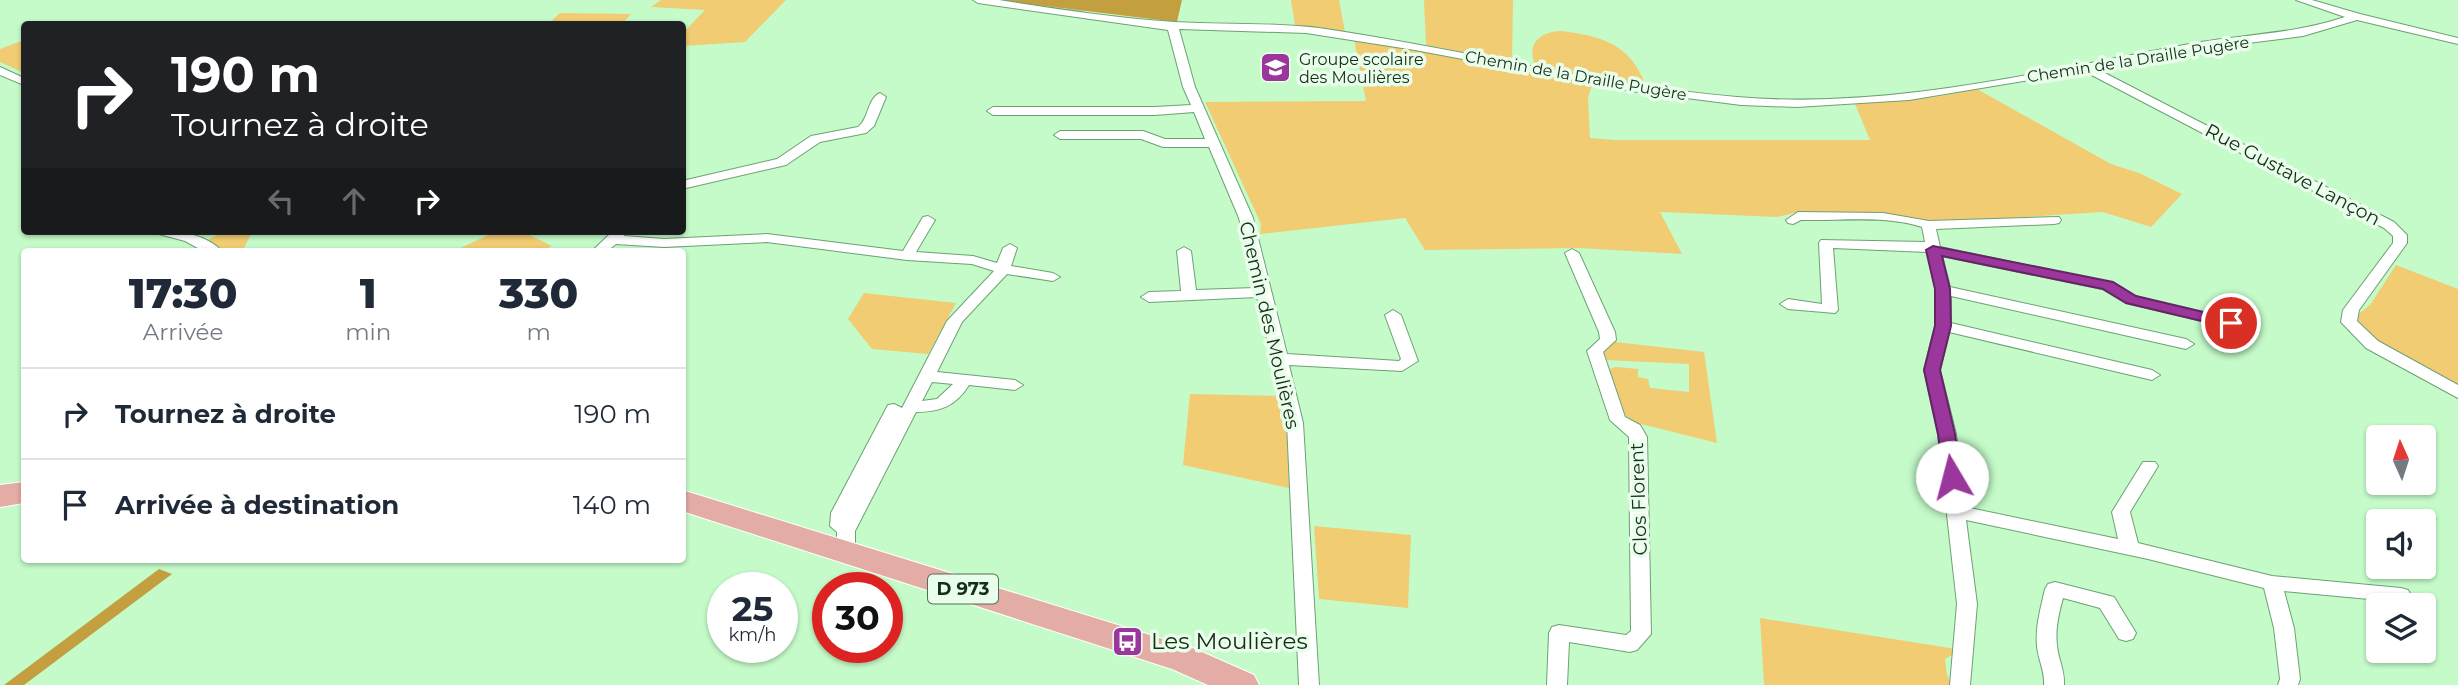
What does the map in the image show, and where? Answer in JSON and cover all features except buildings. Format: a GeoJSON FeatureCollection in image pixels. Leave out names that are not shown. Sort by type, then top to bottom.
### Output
{"type":"FeatureCollection","features":[{"type":"Feature","properties":{"kind":"main road"},"geometry":{"type":"LineString","coordinates":[[0,496],[21,493]]}},
{"type":"Feature","properties":{"kind":"main road","name":"D 973"},"geometry":{"type":"LineString","coordinates":[[686,501],[835,540],[1182,659],[1242,685]]}},
{"type":"Feature","properties":{"kind":"street","name":"Chemin de la Draille Pugère"},"geometry":{"type":"LineString","coordinates":[[978,0],[1077,15],[1168,24],[1304,29],[1395,42],[1645,90],[1742,101],[1811,103],[1888,100],[1970,89],[2191,47],[2304,33],[2357,17]]}},
{"type":"Feature","properties":{"kind":"street"},"geometry":{"type":"LineString","coordinates":[[2301,0],[2357,17],[2458,41]]}},
{"type":"Feature","properties":{"kind":"street","name":"Chemin des Moulières"},"geometry":{"type":"LineString","coordinates":[[1168,24],[1173,29],[1189,87],[1247,218],[1295,423],[1309,685]]}},
{"type":"Feature","properties":{"kind":"street","name":"Rue Gustave Lançon"},"geometry":{"type":"LineString","coordinates":[[2086,68],[2389,225],[2400,235],[2400,243],[2351,310],[2349,322],[2357,333],[2371,344],[2445,382],[2458,393]]}},
{"type":"Feature","properties":{"kind":"street"},"geometry":{"type":"LineString","coordinates":[[0,71],[21,81]]}},
{"type":"Feature","properties":{"kind":"street"},"geometry":{"type":"LineString","coordinates":[[686,184],[780,162],[806,143],[862,130],[868,126],[880,97]]}},
{"type":"Feature","properties":{"kind":"street"},"geometry":{"type":"LineString","coordinates":[[993,111],[1155,111],[1198,108]]}},
{"type":"Feature","properties":{"kind":"street"},"geometry":{"type":"LineString","coordinates":[[1060,135],[1143,135],[1163,143],[1214,143]]}},
{"type":"Feature","properties":{"kind":"street"},"geometry":{"type":"LineString","coordinates":[[1793,220],[1798,216],[1865,218],[1916,220],[1928,225],[2054,220]]}},
{"type":"Feature","properties":{"kind":"street"},"geometry":{"type":"LineString","coordinates":[[907,256],[928,220]]}},
{"type":"Feature","properties":{"kind":"street"},"geometry":{"type":"LineString","coordinates":[[1928,225],[1943,289],[1943,326],[1932,370],[1947,434],[1967,604],[1959,685]]}},
{"type":"Feature","properties":{"kind":"street"},"geometry":{"type":"LineString","coordinates":[[179,235],[209,248]]}},
{"type":"Feature","properties":{"kind":"street"},"geometry":{"type":"LineString","coordinates":[[602,248],[617,235],[664,243],[733,237],[767,238],[907,256],[973,260],[1053,276]]}},
{"type":"Feature","properties":{"kind":"street"},"geometry":{"type":"LineString","coordinates":[[1788,303],[1830,310],[1826,243],[1933,249],[2108,286],[2131,300],[2231,323]]}},
{"type":"Feature","properties":{"kind":"street"},"geometry":{"type":"LineString","coordinates":[[835,540],[840,513],[903,408],[927,376],[964,309],[993,283],[1003,268],[1010,248]]}},
{"type":"Feature","properties":{"kind":"street"},"geometry":{"type":"LineString","coordinates":[[1184,251],[1189,295]]}},
{"type":"Feature","properties":{"kind":"street","name":"Clos Florent"},"geometry":{"type":"LineString","coordinates":[[1557,685],[1559,633],[1630,644],[1641,634],[1638,437],[1634,429],[1618,420],[1595,351],[1608,340],[1607,332],[1572,253]]}},
{"type":"Feature","properties":{"kind":"street"},"geometry":{"type":"LineString","coordinates":[[1943,289],[2186,344]]}},
{"type":"Feature","properties":{"kind":"street"},"geometry":{"type":"LineString","coordinates":[[1149,297],[1264,292]]}},
{"type":"Feature","properties":{"kind":"street"},"geometry":{"type":"LineString","coordinates":[[1280,359],[1402,366],[1410,361],[1393,315]]}},
{"type":"Feature","properties":{"kind":"street"},"geometry":{"type":"LineString","coordinates":[[1943,326],[2152,375]]}},
{"type":"Feature","properties":{"kind":"street"},"geometry":{"type":"LineString","coordinates":[[927,376],[1015,385]]}},
{"type":"Feature","properties":{"kind":"street"},"geometry":{"type":"LineString","coordinates":[[903,408],[932,407],[946,403],[955,396],[964,380]]}},
{"type":"Feature","properties":{"kind":"street"},"geometry":{"type":"LineString","coordinates":[[835,540],[846,531],[855,515],[903,408]]}},
{"type":"Feature","properties":{"kind":"street"},"geometry":{"type":"LineString","coordinates":[[2130,548],[2121,512],[2149,466]]}},
{"type":"Feature","properties":{"kind":"street"},"geometry":{"type":"LineString","coordinates":[[1957,512],[2130,548],[2272,583],[2380,593]]}},
{"type":"Feature","properties":{"kind":"street"},"geometry":{"type":"LineString","coordinates":[[835,540],[855,515]]}},
{"type":"Feature","properties":{"kind":"street"},"geometry":{"type":"LineString","coordinates":[[2272,583],[2284,628],[2290,679],[2288,685]]}},
{"type":"Feature","properties":{"kind":"street"},"geometry":{"type":"LineString","coordinates":[[2054,685],[2056,666],[2048,655],[2046,634],[2055,589],[2107,602],[2126,633]]}},
{"type":"Feature","properties":{"kind":"shaded area"},"geometry":{"type":"Polygon","coordinates":[[[661,0],[786,0],[745,42],[686,46],[686,30],[705,10],[651,7],[661,0]]]}},
{"type":"Feature","properties":{"kind":"shaded area"},"geometry":{"type":"Polygon","coordinates":[[[995,0],[1182,0],[1177,22],[995,0]]]}},
{"type":"Feature","properties":{"kind":"shaded area"},"geometry":{"type":"Polygon","coordinates":[[[1291,0],[1339,0],[1345,32],[1295,25],[1291,0]]]}},
{"type":"Feature","properties":{"kind":"shaded area"},"geometry":{"type":"Polygon","coordinates":[[[1424,0],[1513,0],[1512,62],[1426,45],[1424,0]]]}},
{"type":"Feature","properties":{"kind":"shaded area"},"geometry":{"type":"Polygon","coordinates":[[[560,13],[631,14],[625,21],[551,21],[560,13]]]}},
{"type":"Feature","properties":{"kind":"shaded area"},"geometry":{"type":"Polygon","coordinates":[[[1562,31],[1600,39],[1621,50],[1637,68],[1644,81],[1641,87],[1536,68],[1532,52],[1536,41],[1546,34],[1562,31]]]}},
{"type":"Feature","properties":{"kind":"shaded area"},"geometry":{"type":"Polygon","coordinates":[[[1354,39],[1593,83],[1588,97],[1590,138],[1870,140],[1855,104],[1935,97],[1977,89],[2111,164],[2139,173],[2182,194],[2151,227],[2103,212],[1934,223],[1918,218],[1794,213],[1777,217],[1660,212],[1682,254],[1580,248],[1425,250],[1405,218],[1260,234],[1261,224],[1205,102],[1366,101],[1354,39]]]}},
{"type":"Feature","properties":{"kind":"shaded area"},"geometry":{"type":"Polygon","coordinates":[[[21,41],[21,72],[0,62],[0,49],[21,41]]]}},
{"type":"Feature","properties":{"kind":"shaded area"},"geometry":{"type":"Polygon","coordinates":[[[217,235],[250,235],[244,248],[220,248],[209,242],[209,239],[217,235]]]}},
{"type":"Feature","properties":{"kind":"shaded area"},"geometry":{"type":"Polygon","coordinates":[[[488,235],[529,235],[552,246],[548,248],[461,248],[488,235]]]}},
{"type":"Feature","properties":{"kind":"shaded area"},"geometry":{"type":"Polygon","coordinates":[[[2396,265],[2458,289],[2458,387],[2379,344],[2350,321],[2370,305],[2396,265]]]}},
{"type":"Feature","properties":{"kind":"shaded area"},"geometry":{"type":"Polygon","coordinates":[[[864,293],[956,303],[928,354],[872,349],[848,319],[864,293]]]}},
{"type":"Feature","properties":{"kind":"shaded area"},"geometry":{"type":"Polygon","coordinates":[[[1615,342],[1704,352],[1717,443],[1637,423],[1625,415],[1609,369],[1638,369],[1638,377],[1648,379],[1650,388],[1689,392],[1689,364],[1606,360],[1602,351],[1615,342]]]}},
{"type":"Feature","properties":{"kind":"shaded area"},"geometry":{"type":"Polygon","coordinates":[[[1190,394],[1281,396],[1287,438],[1289,488],[1183,465],[1190,394]]]}},
{"type":"Feature","properties":{"kind":"shaded area"},"geometry":{"type":"Polygon","coordinates":[[[1314,526],[1411,535],[1408,608],[1319,599],[1314,526]]]}},
{"type":"Feature","properties":{"kind":"shaded area"},"geometry":{"type":"Polygon","coordinates":[[[159,569],[172,574],[24,685],[4,685],[159,569]]]}},
{"type":"Feature","properties":{"kind":"shaded area"},"geometry":{"type":"Polygon","coordinates":[[[1760,618],[1956,649],[1954,654],[1945,659],[1947,675],[1953,685],[1764,685],[1760,618]]]}},
{"type":"Feature","properties":{"kind":"place","name":"Groupe scolaire des Moulières"},"geometry":{"type":"Point","coordinates":[1276,68]}},
{"type":"Feature","properties":{"kind":"place","name":"Les Moulières"},"geometry":{"type":"Point","coordinates":[1128,641]}},
{"type":"Feature","properties":{"kind":"route"},"geometry":{"type":"LineString","coordinates":[[1952,477],[1947,434],[1932,370],[1943,326],[1943,289],[1933,250],[2108,286],[2131,300],[2231,323]]}}]}
